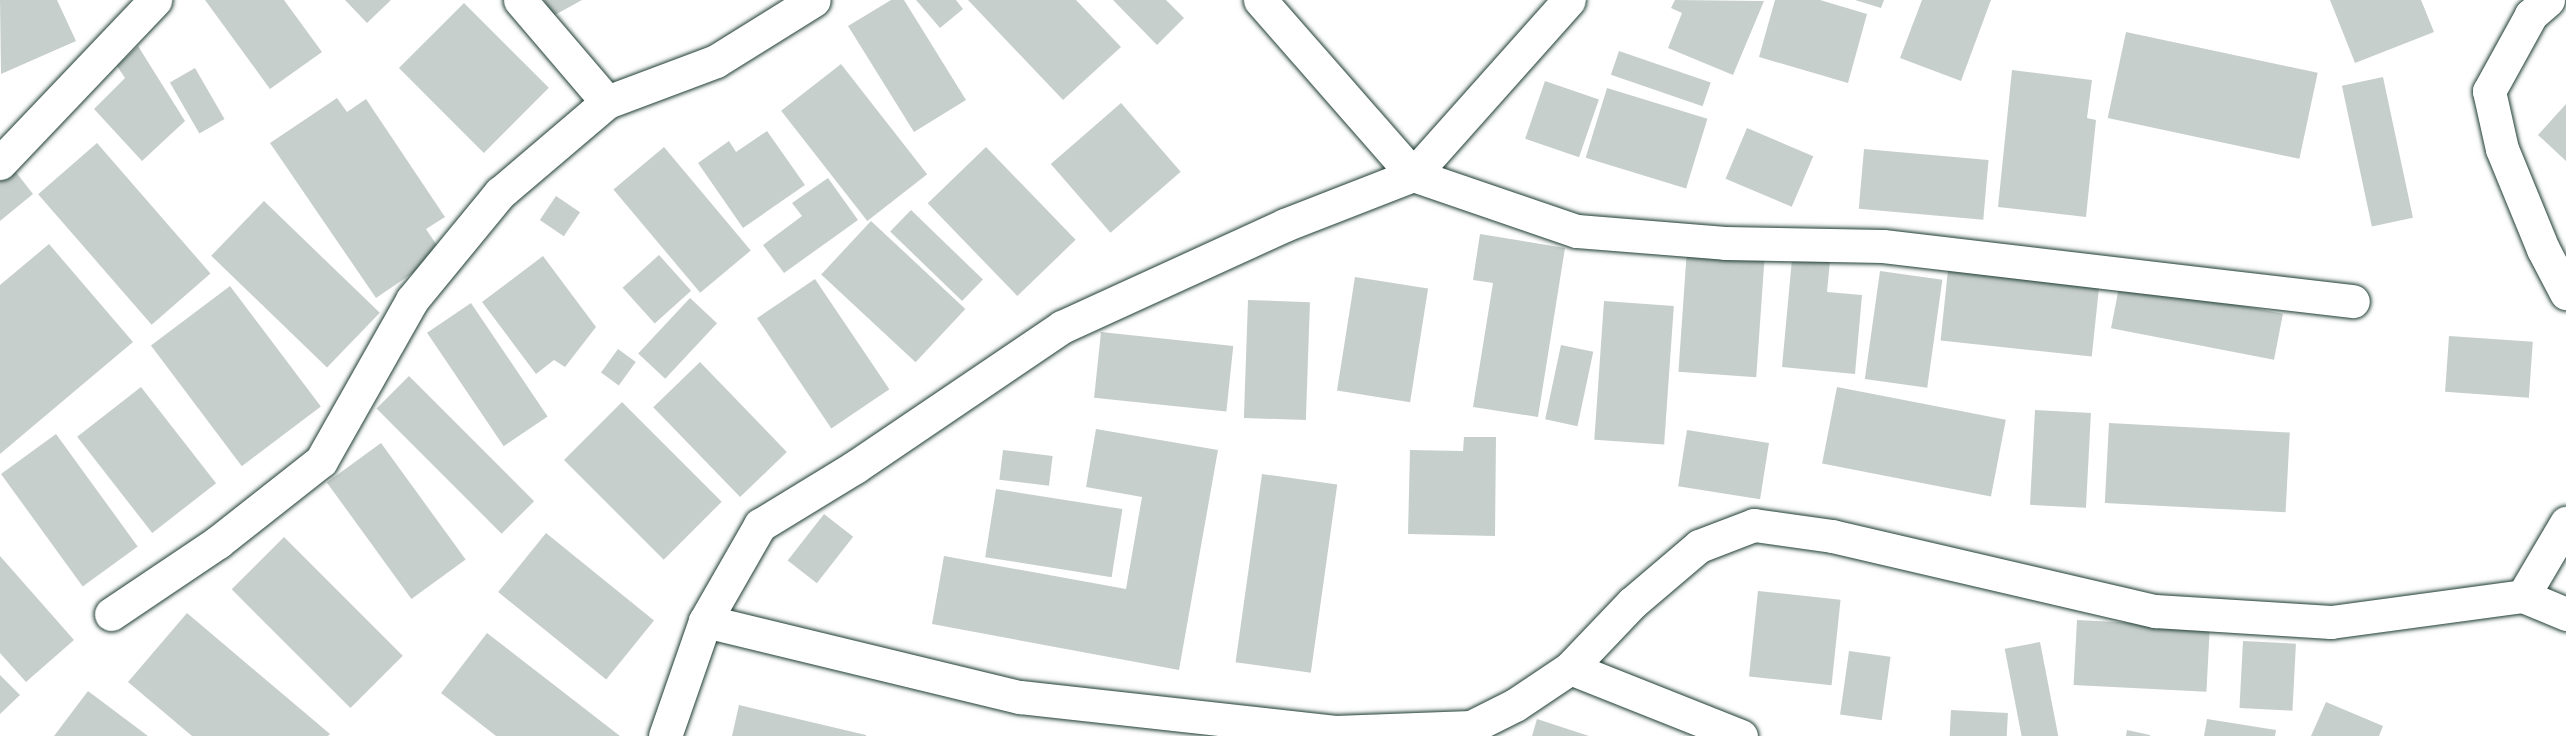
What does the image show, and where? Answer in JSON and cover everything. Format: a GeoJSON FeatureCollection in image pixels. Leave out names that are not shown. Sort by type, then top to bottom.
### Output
{"type":"FeatureCollection","features":[{"type":"Feature","properties":{"kind":"street"},"geometry":{"type":"LineString","coordinates":[[0,163],[155,0]]}},
{"type":"Feature","properties":{"kind":"street"},"geometry":{"type":"LineString","coordinates":[[520,0],[607,102]]}},
{"type":"Feature","properties":{"kind":"street"},"geometry":{"type":"LineString","coordinates":[[111,614],[218,542],[321,461],[412,300],[500,193],[607,102],[716,61],[814,0]]}},
{"type":"Feature","properties":{"kind":"street"},"geometry":{"type":"LineString","coordinates":[[1260,0],[1413,175],[1577,231],[1725,243],[1883,246],[2353,301]]}},
{"type":"Feature","properties":{"kind":"street"},"geometry":{"type":"LineString","coordinates":[[665,736],[705,621],[760,525],[855,467],[1062,327],[1285,225],[1413,175],[1569,0]]}},
{"type":"Feature","properties":{"kind":"street"},"geometry":{"type":"LineString","coordinates":[[2534,5],[2489,91],[2502,149],[2543,249],[2566,292]]}},
{"type":"Feature","properties":{"kind":"street"},"geometry":{"type":"LineString","coordinates":[[2523,596],[2566,523]]}},
{"type":"Feature","properties":{"kind":"street"},"geometry":{"type":"LineString","coordinates":[[705,621],[1020,697],[1335,732],[1471,727],[1515,705],[1570,668],[1632,603],[1699,546],[1754,525],[1832,536],[2155,611],[2331,622],[2523,596],[2566,614]]}},
{"type":"Feature","properties":{"kind":"street"},"geometry":{"type":"LineString","coordinates":[[1570,668],[1741,736]]}},
{"type":"Feature","properties":{"kind":"building"},"geometry":{"type":"Polygon","coordinates":[[[0,0],[57,0],[76,41],[1,74],[0,0]]]}},
{"type":"Feature","properties":{"kind":"building"},"geometry":{"type":"Polygon","coordinates":[[[205,0],[284,0],[322,52],[270,89],[205,0]]]}},
{"type":"Feature","properties":{"kind":"building"},"geometry":{"type":"Polygon","coordinates":[[[345,0],[391,0],[367,23],[345,0]]]}},
{"type":"Feature","properties":{"kind":"building"},"geometry":{"type":"Polygon","coordinates":[[[544,0],[582,0],[553,16],[544,0]]]}},
{"type":"Feature","properties":{"kind":"building"},"geometry":{"type":"Polygon","coordinates":[[[891,0],[904,0],[966,100],[914,132],[848,26],[891,0]]]}},
{"type":"Feature","properties":{"kind":"building"},"geometry":{"type":"Polygon","coordinates":[[[916,0],[956,0],[963,9],[940,28],[916,0]]]}},
{"type":"Feature","properties":{"kind":"building"},"geometry":{"type":"Polygon","coordinates":[[[968,0],[1076,0],[1121,47],[1063,100],[968,0]]]}},
{"type":"Feature","properties":{"kind":"building"},"geometry":{"type":"Polygon","coordinates":[[[1113,0],[1166,0],[1184,18],[1157,45],[1113,0]]]}},
{"type":"Feature","properties":{"kind":"building"},"geometry":{"type":"Polygon","coordinates":[[[1675,0],[1764,1],[1733,75],[1668,48],[1682,13],[1671,8],[1675,0]]]}},
{"type":"Feature","properties":{"kind":"building"},"geometry":{"type":"Polygon","coordinates":[[[1775,0],[1820,0],[1867,14],[1848,83],[1759,57],[1775,0]]]}},
{"type":"Feature","properties":{"kind":"building"},"geometry":{"type":"Polygon","coordinates":[[[1855,0],[1884,0],[1881,8],[1855,0]]]}},
{"type":"Feature","properties":{"kind":"building"},"geometry":{"type":"Polygon","coordinates":[[[1922,0],[1991,0],[1961,81],[1900,58],[1922,0]]]}},
{"type":"Feature","properties":{"kind":"building"},"geometry":{"type":"Polygon","coordinates":[[[2330,0],[2421,0],[2434,32],[2355,63],[2330,0]]]}},
{"type":"Feature","properties":{"kind":"building"},"geometry":{"type":"Polygon","coordinates":[[[464,3],[549,88],[484,153],[399,68],[464,3]]]}},
{"type":"Feature","properties":{"kind":"building"},"geometry":{"type":"Polygon","coordinates":[[[2126,32],[2318,73],[2299,159],[2108,118],[2126,32]]]}},
{"type":"Feature","properties":{"kind":"building"},"geometry":{"type":"Polygon","coordinates":[[[138,46],[185,121],[142,161],[94,109],[125,78],[117,66],[138,46]]]}},
{"type":"Feature","properties":{"kind":"building"},"geometry":{"type":"Polygon","coordinates":[[[1619,51],[1711,83],[1703,106],[1611,75],[1619,51]]]}},
{"type":"Feature","properties":{"kind":"building"},"geometry":{"type":"Polygon","coordinates":[[[841,64],[927,174],[867,221],[781,111],[841,64]]]}},
{"type":"Feature","properties":{"kind":"building"},"geometry":{"type":"Polygon","coordinates":[[[195,68],[224,119],[199,134],[170,83],[195,68]]]}},
{"type":"Feature","properties":{"kind":"building"},"geometry":{"type":"Polygon","coordinates":[[[2012,70],[2092,80],[2087,118],[2096,120],[2086,217],[1998,207],[2012,70]]]}},
{"type":"Feature","properties":{"kind":"building"},"geometry":{"type":"Polygon","coordinates":[[[2383,77],[2413,218],[2372,227],[2342,86],[2383,77]]]}},
{"type":"Feature","properties":{"kind":"building"},"geometry":{"type":"Polygon","coordinates":[[[1545,81],[1599,100],[1579,157],[1525,139],[1545,81]]]}},
{"type":"Feature","properties":{"kind":"building"},"geometry":{"type":"Polygon","coordinates":[[[1607,88],[1707,119],[1686,189],[1586,158],[1607,88]]]}},
{"type":"Feature","properties":{"kind":"building"},"geometry":{"type":"Polygon","coordinates":[[[337,98],[347,112],[366,99],[445,217],[426,229],[442,253],[376,298],[270,143],[337,98]]]}},
{"type":"Feature","properties":{"kind":"building"},"geometry":{"type":"Polygon","coordinates":[[[1121,103],[1181,172],[1111,233],[1051,164],[1121,103]]]}},
{"type":"Feature","properties":{"kind":"building"},"geometry":{"type":"Polygon","coordinates":[[[2566,104],[2566,161],[2538,135],[2566,104]]]}},
{"type":"Feature","properties":{"kind":"building"},"geometry":{"type":"Polygon","coordinates":[[[1747,128],[1813,156],[1792,207],[1726,179],[1747,128]]]}},
{"type":"Feature","properties":{"kind":"building"},"geometry":{"type":"Polygon","coordinates":[[[767,131],[805,185],[743,228],[698,163],[729,141],[736,152],[767,131]]]}},
{"type":"Feature","properties":{"kind":"building"},"geometry":{"type":"Polygon","coordinates":[[[97,143],[210,274],[152,325],[38,194],[97,143]]]}},
{"type":"Feature","properties":{"kind":"building"},"geometry":{"type":"Polygon","coordinates":[[[664,147],[751,250],[700,293],[613,189],[664,147]]]}},
{"type":"Feature","properties":{"kind":"building"},"geometry":{"type":"Polygon","coordinates":[[[986,147],[1076,240],[1017,296],[928,203],[986,147]]]}},
{"type":"Feature","properties":{"kind":"building"},"geometry":{"type":"Polygon","coordinates":[[[1864,149],[1989,160],[1983,220],[1859,209],[1864,149]]]}},
{"type":"Feature","properties":{"kind":"building"},"geometry":{"type":"Polygon","coordinates":[[[12,167],[33,194],[0,221],[0,177],[12,167]]]}},
{"type":"Feature","properties":{"kind":"building"},"geometry":{"type":"Polygon","coordinates":[[[828,178],[858,220],[784,273],[763,245],[802,216],[792,203],[828,178]]]}},
{"type":"Feature","properties":{"kind":"building"},"geometry":{"type":"Polygon","coordinates":[[[556,196],[580,212],[564,236],[540,220],[556,196]]]}},
{"type":"Feature","properties":{"kind":"building"},"geometry":{"type":"Polygon","coordinates":[[[264,201],[380,313],[327,368],[211,256],[264,201]]]}},
{"type":"Feature","properties":{"kind":"building"},"geometry":{"type":"Polygon","coordinates":[[[911,210],[983,279],[962,301],[890,232],[911,210]]]}},
{"type":"Feature","properties":{"kind":"building"},"geometry":{"type":"Polygon","coordinates":[[[871,221],[965,309],[916,362],[821,274],[871,221]]]}},
{"type":"Feature","properties":{"kind":"building"},"geometry":{"type":"Polygon","coordinates":[[[1480,234],[1565,248],[1538,417],[1473,407],[1493,283],[1473,280],[1480,234]]]}},
{"type":"Feature","properties":{"kind":"building"},"geometry":{"type":"Polygon","coordinates":[[[49,244],[133,342],[0,454],[0,285],[49,244]]]}},
{"type":"Feature","properties":{"kind":"building"},"geometry":{"type":"Polygon","coordinates":[[[1793,248],[1831,251],[1827,292],[1862,295],[1855,374],[1782,367],[1793,248]]]}},
{"type":"Feature","properties":{"kind":"building"},"geometry":{"type":"Polygon","coordinates":[[[1687,249],[1765,254],[1756,377],[1678,372],[1687,249]]]}},
{"type":"Feature","properties":{"kind":"building"},"geometry":{"type":"Polygon","coordinates":[[[659,255],[691,291],[655,323],[623,288],[659,255]]]}},
{"type":"Feature","properties":{"kind":"building"},"geometry":{"type":"Polygon","coordinates":[[[543,256],[596,327],[565,367],[554,360],[536,374],[482,302],[543,256]]]}},
{"type":"Feature","properties":{"kind":"building"},"geometry":{"type":"Polygon","coordinates":[[[1948,270],[2099,286],[2092,356],[1941,341],[1948,270]]]}},
{"type":"Feature","properties":{"kind":"building"},"geometry":{"type":"Polygon","coordinates":[[[1880,271],[1942,280],[1927,388],[1865,379],[1880,271]]]}},
{"type":"Feature","properties":{"kind":"building"},"geometry":{"type":"Polygon","coordinates":[[[1355,277],[1428,289],[1410,402],[1337,391],[1355,277]]]}},
{"type":"Feature","properties":{"kind":"building"},"geometry":{"type":"Polygon","coordinates":[[[815,279],[889,389],[831,428],[757,318],[815,279]]]}},
{"type":"Feature","properties":{"kind":"building"},"geometry":{"type":"Polygon","coordinates":[[[2120,282],[2283,314],[2274,360],[2111,328],[2120,282]]]}},
{"type":"Feature","properties":{"kind":"building"},"geometry":{"type":"Polygon","coordinates":[[[230,286],[321,407],[242,466],[151,346],[230,286]]]}},
{"type":"Feature","properties":{"kind":"building"},"geometry":{"type":"Polygon","coordinates":[[[690,298],[717,323],[665,379],[638,354],[690,298]]]}},
{"type":"Feature","properties":{"kind":"building"},"geometry":{"type":"Polygon","coordinates":[[[1248,300],[1310,302],[1306,420],[1244,418],[1248,300]]]}},
{"type":"Feature","properties":{"kind":"building"},"geometry":{"type":"Polygon","coordinates":[[[1604,301],[1674,306],[1664,445],[1594,440],[1604,301]]]}},
{"type":"Feature","properties":{"kind":"building"},"geometry":{"type":"Polygon","coordinates":[[[471,303],[548,417],[504,446],[427,333],[471,303]]]}},
{"type":"Feature","properties":{"kind":"building"},"geometry":{"type":"Polygon","coordinates":[[[1101,332],[1233,346],[1226,412],[1094,398],[1101,332]]]}},
{"type":"Feature","properties":{"kind":"building"},"geometry":{"type":"Polygon","coordinates":[[[2449,336],[2533,342],[2529,398],[2445,392],[2449,336]]]}},
{"type":"Feature","properties":{"kind":"building"},"geometry":{"type":"Polygon","coordinates":[[[1561,345],[1593,352],[1577,426],[1545,419],[1561,345]]]}},
{"type":"Feature","properties":{"kind":"building"},"geometry":{"type":"Polygon","coordinates":[[[618,349],[636,362],[619,385],[601,372],[618,349]]]}},
{"type":"Feature","properties":{"kind":"building"},"geometry":{"type":"Polygon","coordinates":[[[700,362],[787,452],[740,497],[653,407],[700,362]]]}},
{"type":"Feature","properties":{"kind":"building"},"geometry":{"type":"Polygon","coordinates":[[[409,376],[534,501],[502,534],[376,409],[409,376]]]}},
{"type":"Feature","properties":{"kind":"building"},"geometry":{"type":"Polygon","coordinates":[[[141,387],[216,483],[152,533],[77,437],[141,387]]]}},
{"type":"Feature","properties":{"kind":"building"},"geometry":{"type":"Polygon","coordinates":[[[1837,387],[2006,420],[1991,496],[1822,464],[1837,387]]]}},
{"type":"Feature","properties":{"kind":"building"},"geometry":{"type":"Polygon","coordinates":[[[622,402],[722,502],[664,560],[564,460],[622,402]]]}},
{"type":"Feature","properties":{"kind":"building"},"geometry":{"type":"Polygon","coordinates":[[[2035,410],[2091,413],[2086,508],[2030,505],[2035,410]]]}},
{"type":"Feature","properties":{"kind":"building"},"geometry":{"type":"Polygon","coordinates":[[[2109,423],[2290,432],[2286,512],[2105,503],[2109,423]]]}},
{"type":"Feature","properties":{"kind":"building"},"geometry":{"type":"Polygon","coordinates":[[[1096,429],[1218,450],[1179,670],[932,624],[944,556],[1126,589],[1142,497],[1086,487],[1096,429]]]}},
{"type":"Feature","properties":{"kind":"building"},"geometry":{"type":"Polygon","coordinates":[[[1687,430],[1769,443],[1760,499],[1678,486],[1687,430]]]}},
{"type":"Feature","properties":{"kind":"building"},"geometry":{"type":"Polygon","coordinates":[[[56,434],[138,546],[83,586],[1,474],[56,434]]]}},
{"type":"Feature","properties":{"kind":"building"},"geometry":{"type":"Polygon","coordinates":[[[1464,437],[1496,437],[1495,536],[1408,534],[1410,450],[1463,451],[1464,437]]]}},
{"type":"Feature","properties":{"kind":"building"},"geometry":{"type":"Polygon","coordinates":[[[381,443],[466,559],[411,599],[327,482],[381,443]]]}},
{"type":"Feature","properties":{"kind":"building"},"geometry":{"type":"Polygon","coordinates":[[[1003,450],[1053,456],[1049,486],[999,480],[1003,450]]]}},
{"type":"Feature","properties":{"kind":"building"},"geometry":{"type":"Polygon","coordinates":[[[1262,474],[1337,485],[1311,673],[1236,662],[1262,474]]]}},
{"type":"Feature","properties":{"kind":"building"},"geometry":{"type":"Polygon","coordinates":[[[996,489],[1122,509],[1112,577],[985,557],[996,489]]]}},
{"type":"Feature","properties":{"kind":"building"},"geometry":{"type":"Polygon","coordinates":[[[824,514],[853,537],[817,583],[788,560],[824,514]]]}},
{"type":"Feature","properties":{"kind":"building"},"geometry":{"type":"Polygon","coordinates":[[[546,533],[654,620],[606,680],[498,592],[546,533]]]}},
{"type":"Feature","properties":{"kind":"building"},"geometry":{"type":"Polygon","coordinates":[[[284,537],[403,656],[350,708],[232,589],[284,537]]]}},
{"type":"Feature","properties":{"kind":"building"},"geometry":{"type":"Polygon","coordinates":[[[0,556],[74,640],[26,682],[0,653],[0,556]]]}},
{"type":"Feature","properties":{"kind":"building"},"geometry":{"type":"Polygon","coordinates":[[[1758,591],[1841,600],[1832,685],[1749,677],[1758,591]]]}},
{"type":"Feature","properties":{"kind":"building"},"geometry":{"type":"Polygon","coordinates":[[[187,613],[330,734],[328,736],[192,736],[128,682],[187,613]]]}},
{"type":"Feature","properties":{"kind":"building"},"geometry":{"type":"Polygon","coordinates":[[[2077,620],[2210,627],[2206,692],[2074,685],[2077,620]]]}},
{"type":"Feature","properties":{"kind":"building"},"geometry":{"type":"Polygon","coordinates":[[[487,633],[620,736],[496,736],[441,693],[487,633]]]}},
{"type":"Feature","properties":{"kind":"building"},"geometry":{"type":"Polygon","coordinates":[[[2243,641],[2296,644],[2292,711],[2239,708],[2243,641]]]}},
{"type":"Feature","properties":{"kind":"building"},"geometry":{"type":"Polygon","coordinates":[[[2040,642],[2058,736],[2022,736],[2005,649],[2040,642]]]}},
{"type":"Feature","properties":{"kind":"building"},"geometry":{"type":"Polygon","coordinates":[[[1849,651],[1891,657],[1882,720],[1840,714],[1849,651]]]}},
{"type":"Feature","properties":{"kind":"building"},"geometry":{"type":"Polygon","coordinates":[[[0,675],[20,695],[0,714],[0,675]]]}},
{"type":"Feature","properties":{"kind":"building"},"geometry":{"type":"Polygon","coordinates":[[[88,691],[148,736],[54,736],[88,691]]]}},
{"type":"Feature","properties":{"kind":"building"},"geometry":{"type":"Polygon","coordinates":[[[2326,702],[2383,726],[2379,736],[2311,736],[2326,702]]]}},
{"type":"Feature","properties":{"kind":"building"},"geometry":{"type":"Polygon","coordinates":[[[739,705],[866,735],[866,736],[732,736],[739,705]]]}},
{"type":"Feature","properties":{"kind":"building"},"geometry":{"type":"Polygon","coordinates":[[[1951,710],[2008,713],[2007,736],[1950,736],[1951,710]]]}},
{"type":"Feature","properties":{"kind":"building"},"geometry":{"type":"Polygon","coordinates":[[[1537,719],[1589,736],[1532,736],[1537,719]]]}},
{"type":"Feature","properties":{"kind":"building"},"geometry":{"type":"Polygon","coordinates":[[[2207,719],[2276,730],[2275,736],[2204,736],[2207,719]]]}},
{"type":"Feature","properties":{"kind":"building"},"geometry":{"type":"Polygon","coordinates":[[[2127,730],[2150,735],[2150,736],[2126,736],[2127,730]]]}}]}
